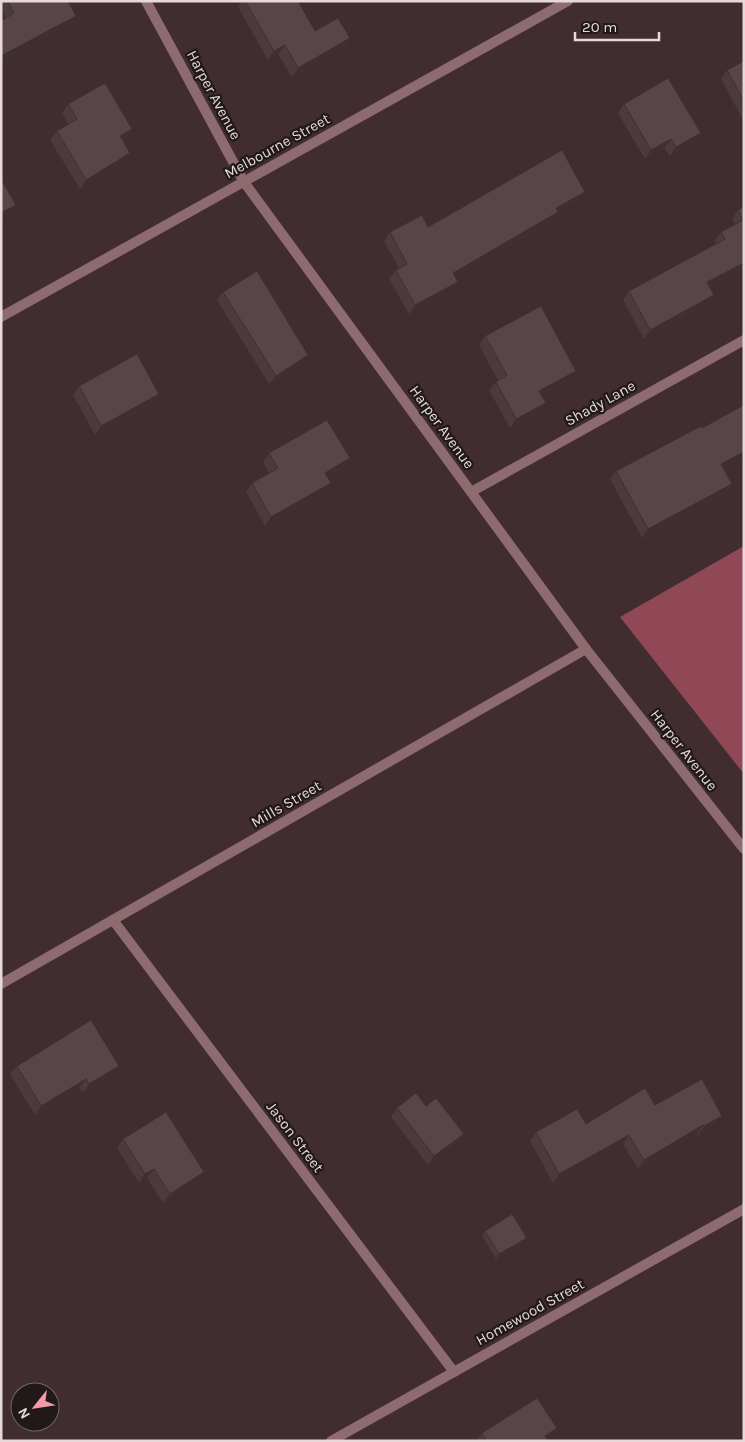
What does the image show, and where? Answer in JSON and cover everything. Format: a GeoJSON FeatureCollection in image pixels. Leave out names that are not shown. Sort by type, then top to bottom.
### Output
{"type":"FeatureCollection","features":[{"type":"Feature","properties":{"kind":"street","name":"Harper Avenue"},"geometry":{"type":"LineString","coordinates":[[146,1],[244,182],[586,649],[744,849]]}},
{"type":"Feature","properties":{"kind":"street","name":"Melbourne Street"},"geometry":{"type":"LineString","coordinates":[[1,317],[568,1]]}},
{"type":"Feature","properties":{"kind":"street","name":"Shady Lane"},"geometry":{"type":"LineString","coordinates":[[471,492],[744,340]]}},
{"type":"Feature","properties":{"kind":"street","name":"Mills Street"},"geometry":{"type":"LineString","coordinates":[[1,984],[586,649]]}},
{"type":"Feature","properties":{"kind":"street","name":"Jason Street"},"geometry":{"type":"LineString","coordinates":[[113,920],[454,1372]]}},
{"type":"Feature","properties":{"kind":"street","name":"Homewood Street"},"geometry":{"type":"LineString","coordinates":[[331,1441],[744,1209]]}},
{"type":"Feature","properties":{"kind":"shaded area"},"geometry":{"type":"Polygon","coordinates":[[[744,546],[744,774],[620,617],[744,546]]]}},
{"type":"Feature","properties":{"kind":"building"},"geometry":{"type":"Polygon","coordinates":[[[8,1],[68,1],[76,16],[1,56],[1,21],[14,13],[8,1]]]}},
{"type":"Feature","properties":{"kind":"building"},"geometry":{"type":"Polygon","coordinates":[[[245,1],[298,1],[315,31],[338,18],[350,38],[298,68],[285,45],[274,51],[245,1]]]}},
{"type":"Feature","properties":{"kind":"building"},"geometry":{"type":"Polygon","coordinates":[[[744,61],[744,101],[727,70],[744,61]]]}},
{"type":"Feature","properties":{"kind":"building"},"geometry":{"type":"Polygon","coordinates":[[[668,78],[701,133],[676,147],[671,139],[651,150],[624,104],[668,78]]]}},
{"type":"Feature","properties":{"kind":"building"},"geometry":{"type":"Polygon","coordinates":[[[105,83],[132,129],[120,136],[130,153],[86,180],[57,131],[77,119],[68,104],[105,83]]]}},
{"type":"Feature","properties":{"kind":"building"},"geometry":{"type":"Polygon","coordinates":[[[562,150],[585,192],[556,208],[558,212],[453,273],[458,282],[415,305],[396,270],[407,264],[390,232],[422,215],[428,227],[562,150]]]}},
{"type":"Feature","properties":{"kind":"building"},"geometry":{"type":"Polygon","coordinates":[[[1,179],[16,205],[1,213],[1,179]]]}},
{"type":"Feature","properties":{"kind":"building"},"geometry":{"type":"Polygon","coordinates":[[[744,207],[744,263],[707,282],[714,295],[650,330],[629,291],[725,239],[721,232],[743,220],[738,210],[744,207]]]}},
{"type":"Feature","properties":{"kind":"building"},"geometry":{"type":"Polygon","coordinates":[[[257,271],[308,355],[276,376],[223,292],[257,271]]]}},
{"type":"Feature","properties":{"kind":"building"},"geometry":{"type":"Polygon","coordinates":[[[541,306],[576,371],[539,391],[546,403],[516,419],[496,382],[507,375],[485,336],[541,306]]]}},
{"type":"Feature","properties":{"kind":"building"},"geometry":{"type":"Polygon","coordinates":[[[137,354],[159,394],[101,426],[79,386],[137,354]]]}},
{"type":"Feature","properties":{"kind":"building"},"geometry":{"type":"Polygon","coordinates":[[[744,405],[744,452],[721,464],[732,484],[648,529],[616,471],[744,405]]]}},
{"type":"Feature","properties":{"kind":"building"},"geometry":{"type":"Polygon","coordinates":[[[327,420],[350,458],[325,473],[331,483],[271,517],[252,483],[278,468],[269,453],[327,420]]]}},
{"type":"Feature","properties":{"kind":"building"},"geometry":{"type":"Polygon","coordinates":[[[91,1020],[119,1066],[89,1084],[86,1079],[41,1106],[17,1066],[91,1020]]]}},
{"type":"Feature","properties":{"kind":"building"},"geometry":{"type":"Polygon","coordinates":[[[702,1079],[722,1116],[644,1160],[629,1135],[559,1174],[536,1132],[577,1109],[586,1124],[645,1088],[655,1105],[702,1079]]]}},
{"type":"Feature","properties":{"kind":"building"},"geometry":{"type":"Polygon","coordinates":[[[416,1093],[426,1106],[436,1098],[464,1134],[434,1156],[397,1108],[416,1093]]]}},
{"type":"Feature","properties":{"kind":"building"},"geometry":{"type":"Polygon","coordinates":[[[166,1112],[204,1172],[170,1194],[154,1169],[145,1174],[123,1139],[166,1112]]]}},
{"type":"Feature","properties":{"kind":"building"},"geometry":{"type":"Polygon","coordinates":[[[512,1214],[527,1238],[499,1254],[485,1231],[512,1214]]]}},
{"type":"Feature","properties":{"kind":"building"},"geometry":{"type":"Polygon","coordinates":[[[537,1398],[557,1428],[545,1436],[548,1441],[486,1441],[482,1433],[537,1398]]]}}]}
